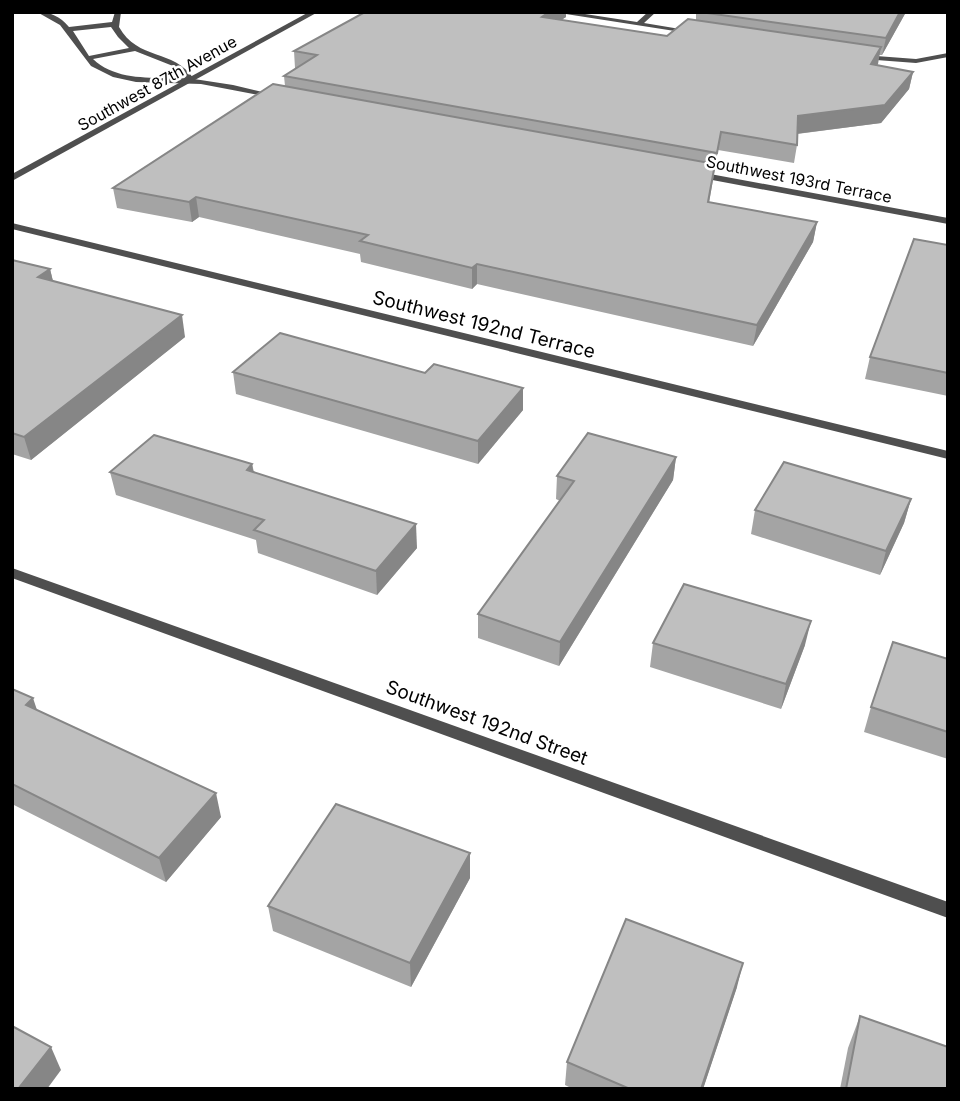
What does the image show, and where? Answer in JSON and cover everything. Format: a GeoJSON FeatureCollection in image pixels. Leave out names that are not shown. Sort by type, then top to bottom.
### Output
{"type":"FeatureCollection","features":[{"type":"Feature","properties":{"kind":"street"},"geometry":{"type":"LineString","coordinates":[[40,12],[66,23],[88,58],[102,70],[137,82],[191,81],[285,98]]}},
{"type":"Feature","properties":{"kind":"street"},"geometry":{"type":"LineString","coordinates":[[118,12],[115,24],[118,34],[135,49],[177,64],[191,81]]}},
{"type":"Feature","properties":{"kind":"street","name":"Southwest 87th Avenue"},"geometry":{"type":"LineString","coordinates":[[12,178],[315,12]]}},
{"type":"Feature","properties":{"kind":"street"},"geometry":{"type":"LineString","coordinates":[[556,12],[706,34]]}},
{"type":"Feature","properties":{"kind":"street"},"geometry":{"type":"LineString","coordinates":[[638,24],[653,12]]}},
{"type":"Feature","properties":{"kind":"street"},"geometry":{"type":"LineString","coordinates":[[69,29],[115,24]]}},
{"type":"Feature","properties":{"kind":"street"},"geometry":{"type":"LineString","coordinates":[[88,58],[135,49]]}},
{"type":"Feature","properties":{"kind":"street"},"geometry":{"type":"LineString","coordinates":[[855,56],[928,60],[948,55]]}},
{"type":"Feature","properties":{"kind":"street","name":"Southwest 193rd Terrace"},"geometry":{"type":"LineString","coordinates":[[677,171],[948,221]]}},
{"type":"Feature","properties":{"kind":"street","name":"Southwest 192nd Terrace"},"geometry":{"type":"LineString","coordinates":[[12,226],[948,455]]}},
{"type":"Feature","properties":{"kind":"street","name":"Southwest 192nd Street"},"geometry":{"type":"LineString","coordinates":[[12,573],[948,910]]}},
{"type":"Feature","properties":{"kind":"building"},"geometry":{"type":"Polygon","coordinates":[[[365,12],[549,12],[542,17],[667,36],[688,19],[881,47],[871,64],[913,72],[885,105],[798,116],[797,145],[721,132],[717,153],[284,76],[317,55],[294,51],[365,12]]]}},
{"type":"Feature","properties":{"kind":"building"},"geometry":{"type":"Polygon","coordinates":[[[700,12],[900,12],[886,38],[700,12]]]}},
{"type":"Feature","properties":{"kind":"building"},"geometry":{"type":"Polygon","coordinates":[[[273,84],[715,164],[708,202],[817,222],[757,325],[477,264],[472,268],[360,241],[368,235],[196,197],[189,202],[113,188],[273,84]]]}},
{"type":"Feature","properties":{"kind":"building"},"geometry":{"type":"Polygon","coordinates":[[[914,239],[948,245],[948,373],[870,357],[914,239]]]}},
{"type":"Feature","properties":{"kind":"building"},"geometry":{"type":"Polygon","coordinates":[[[12,260],[50,269],[38,277],[182,315],[24,437],[12,433],[12,260]]]}},
{"type":"Feature","properties":{"kind":"building"},"geometry":{"type":"Polygon","coordinates":[[[280,333],[425,373],[434,364],[523,388],[478,441],[233,372],[280,333]]]}},
{"type":"Feature","properties":{"kind":"building"},"geometry":{"type":"Polygon","coordinates":[[[588,433],[676,457],[560,642],[478,614],[574,481],[557,476],[588,433]]]}},
{"type":"Feature","properties":{"kind":"building"},"geometry":{"type":"Polygon","coordinates":[[[154,435],[252,464],[247,470],[416,524],[376,571],[254,530],[264,520],[110,472],[154,435]]]}},
{"type":"Feature","properties":{"kind":"building"},"geometry":{"type":"Polygon","coordinates":[[[784,462],[911,499],[886,551],[755,510],[784,462]]]}},
{"type":"Feature","properties":{"kind":"building"},"geometry":{"type":"Polygon","coordinates":[[[684,584],[811,621],[786,684],[653,643],[684,584]]]}},
{"type":"Feature","properties":{"kind":"building"},"geometry":{"type":"Polygon","coordinates":[[[893,642],[948,659],[948,732],[871,707],[893,642]]]}},
{"type":"Feature","properties":{"kind":"building"},"geometry":{"type":"Polygon","coordinates":[[[12,689],[33,698],[26,705],[216,793],[159,858],[12,784],[12,689]]]}},
{"type":"Feature","properties":{"kind":"building"},"geometry":{"type":"Polygon","coordinates":[[[336,804],[470,853],[410,963],[268,906],[336,804]]]}},
{"type":"Feature","properties":{"kind":"building"},"geometry":{"type":"Polygon","coordinates":[[[626,919],[743,963],[701,1089],[630,1089],[567,1062],[626,919]]]}},
{"type":"Feature","properties":{"kind":"building"},"geometry":{"type":"Polygon","coordinates":[[[860,1016],[948,1047],[948,1089],[846,1089],[860,1016]]]}},
{"type":"Feature","properties":{"kind":"building"},"geometry":{"type":"Polygon","coordinates":[[[12,1026],[51,1047],[18,1089],[12,1089],[12,1026]]]}}]}
